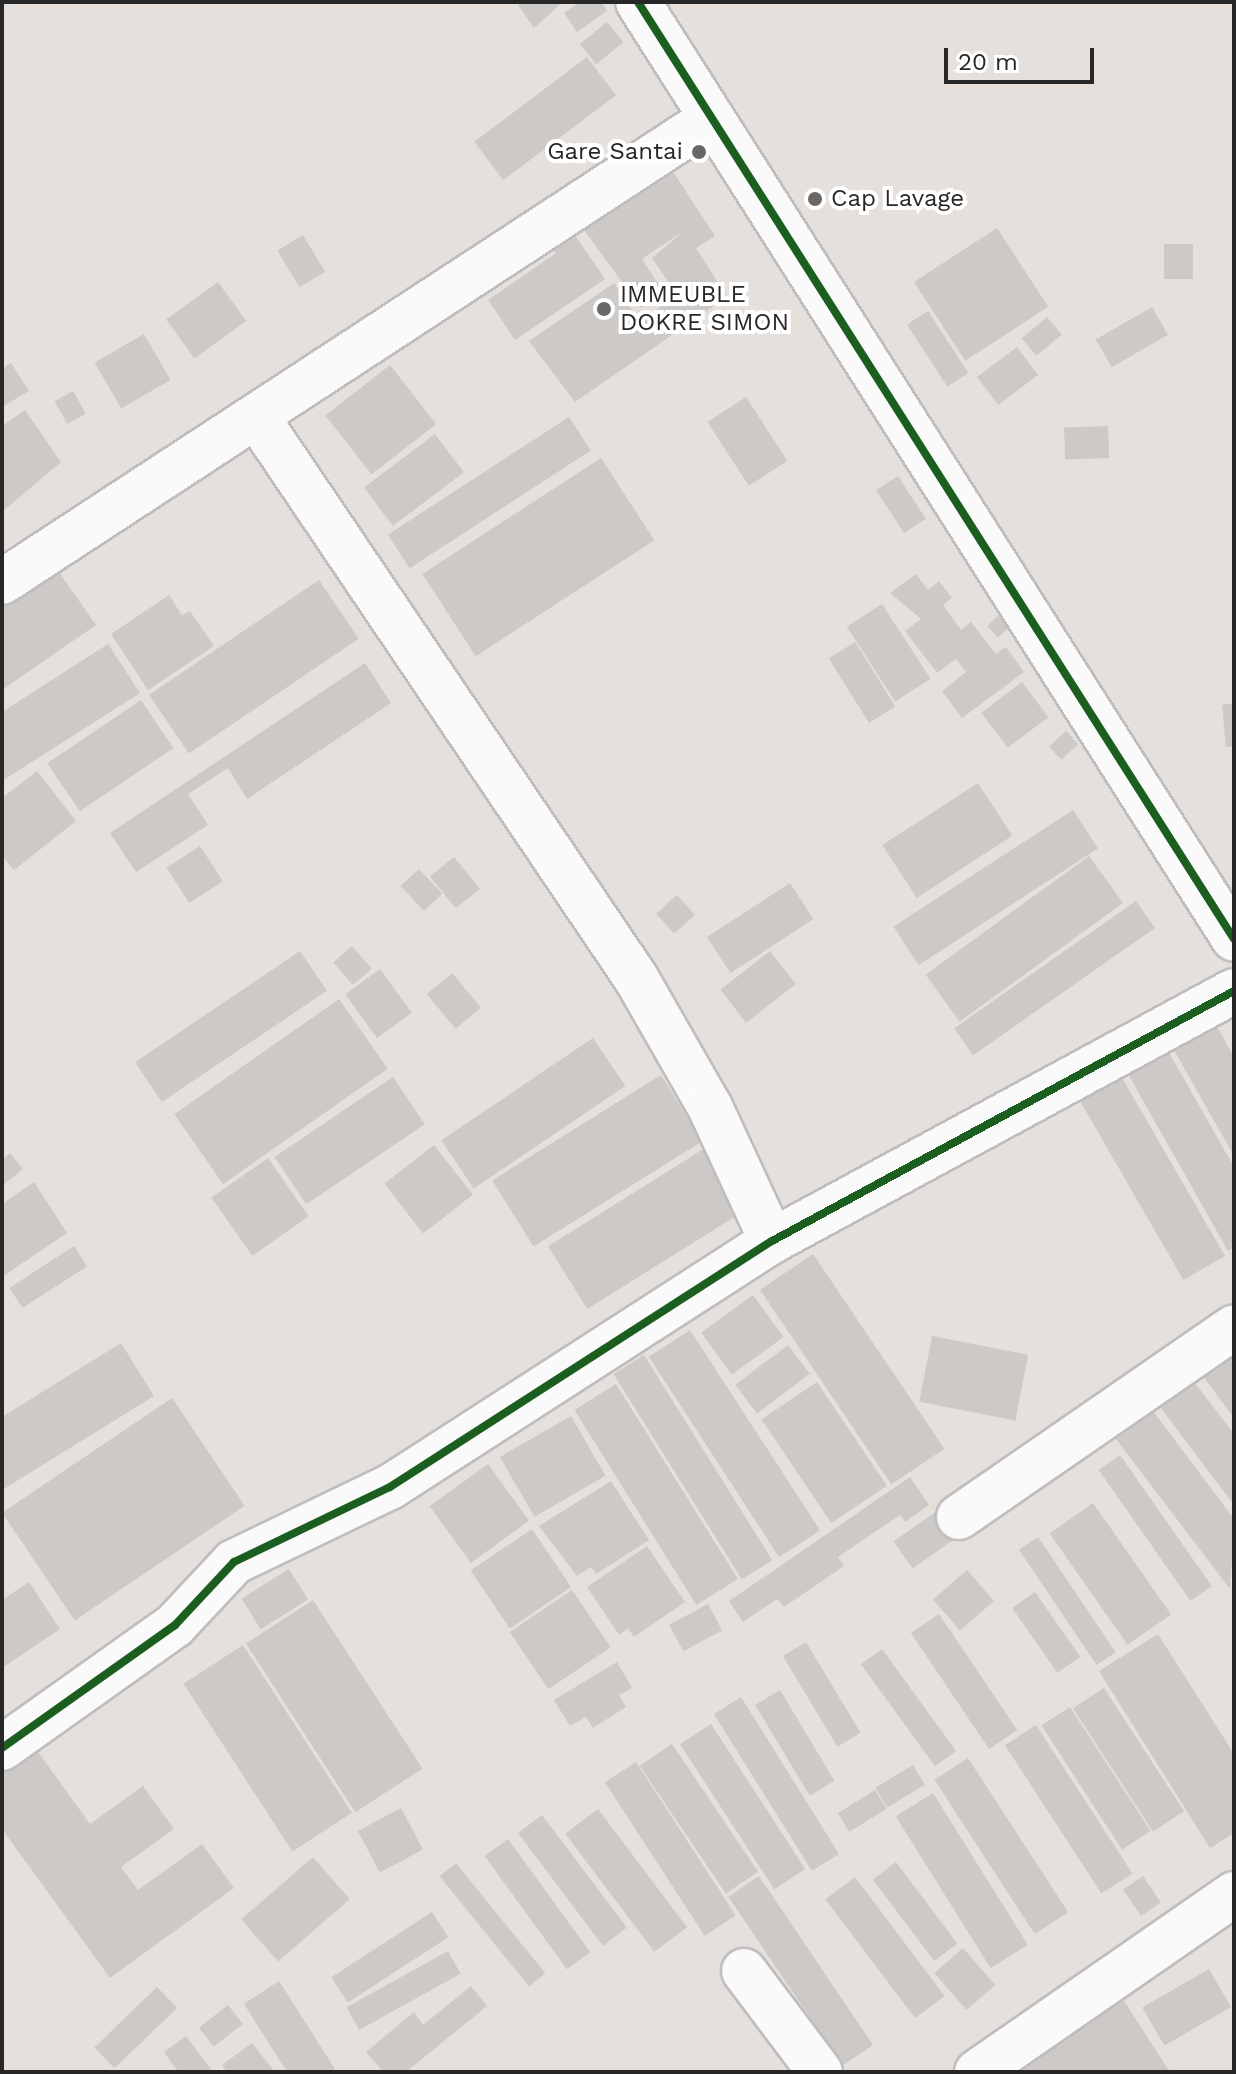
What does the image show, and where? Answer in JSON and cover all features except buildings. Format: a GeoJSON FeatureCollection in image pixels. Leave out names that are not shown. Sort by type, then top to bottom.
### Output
{"type":"FeatureCollection","features":[{"type":"Feature","properties":{"kind":"street"},"geometry":{"type":"LineString","coordinates":[[638,2],[1234,939]]}},
{"type":"Feature","properties":{"kind":"street"},"geometry":{"type":"LineString","coordinates":[[2,582],[712,118]]}},
{"type":"Feature","properties":{"kind":"street"},"geometry":{"type":"LineString","coordinates":[[256,416],[636,978],[710,1107],[772,1241]]}},
{"type":"Feature","properties":{"kind":"street"},"geometry":{"type":"LineString","coordinates":[[2,1748],[175,1625],[234,1562],[390,1487],[772,1241],[1234,991]]}},
{"type":"Feature","properties":{"kind":"street"},"geometry":{"type":"LineString","coordinates":[[959,1517],[1234,1327]]}},
{"type":"Feature","properties":{"kind":"street"},"geometry":{"type":"LineString","coordinates":[[977,2072],[1234,1894]]}},
{"type":"Feature","properties":{"kind":"street"},"geometry":{"type":"LineString","coordinates":[[744,1971],[820,2072]]}},
{"type":"Feature","properties":{"kind":"cycle path"},"geometry":{"type":"LineString","coordinates":[[638,2],[1234,939]]}},
{"type":"Feature","properties":{"kind":"cycle path"},"geometry":{"type":"LineString","coordinates":[[2,1748],[175,1625],[234,1562],[390,1487],[772,1241],[1234,991]]}},
{"type":"Feature","properties":{"kind":"place","name":"Gare Santai"},"geometry":{"type":"Point","coordinates":[699,152]}},
{"type":"Feature","properties":{"kind":"place","name":"Cap Lavage"},"geometry":{"type":"Point","coordinates":[815,199]}},
{"type":"Feature","properties":{"kind":"place","name":"IMMEUBLE DOKRE SIMON"},"geometry":{"type":"Point","coordinates":[604,309]}}]}
